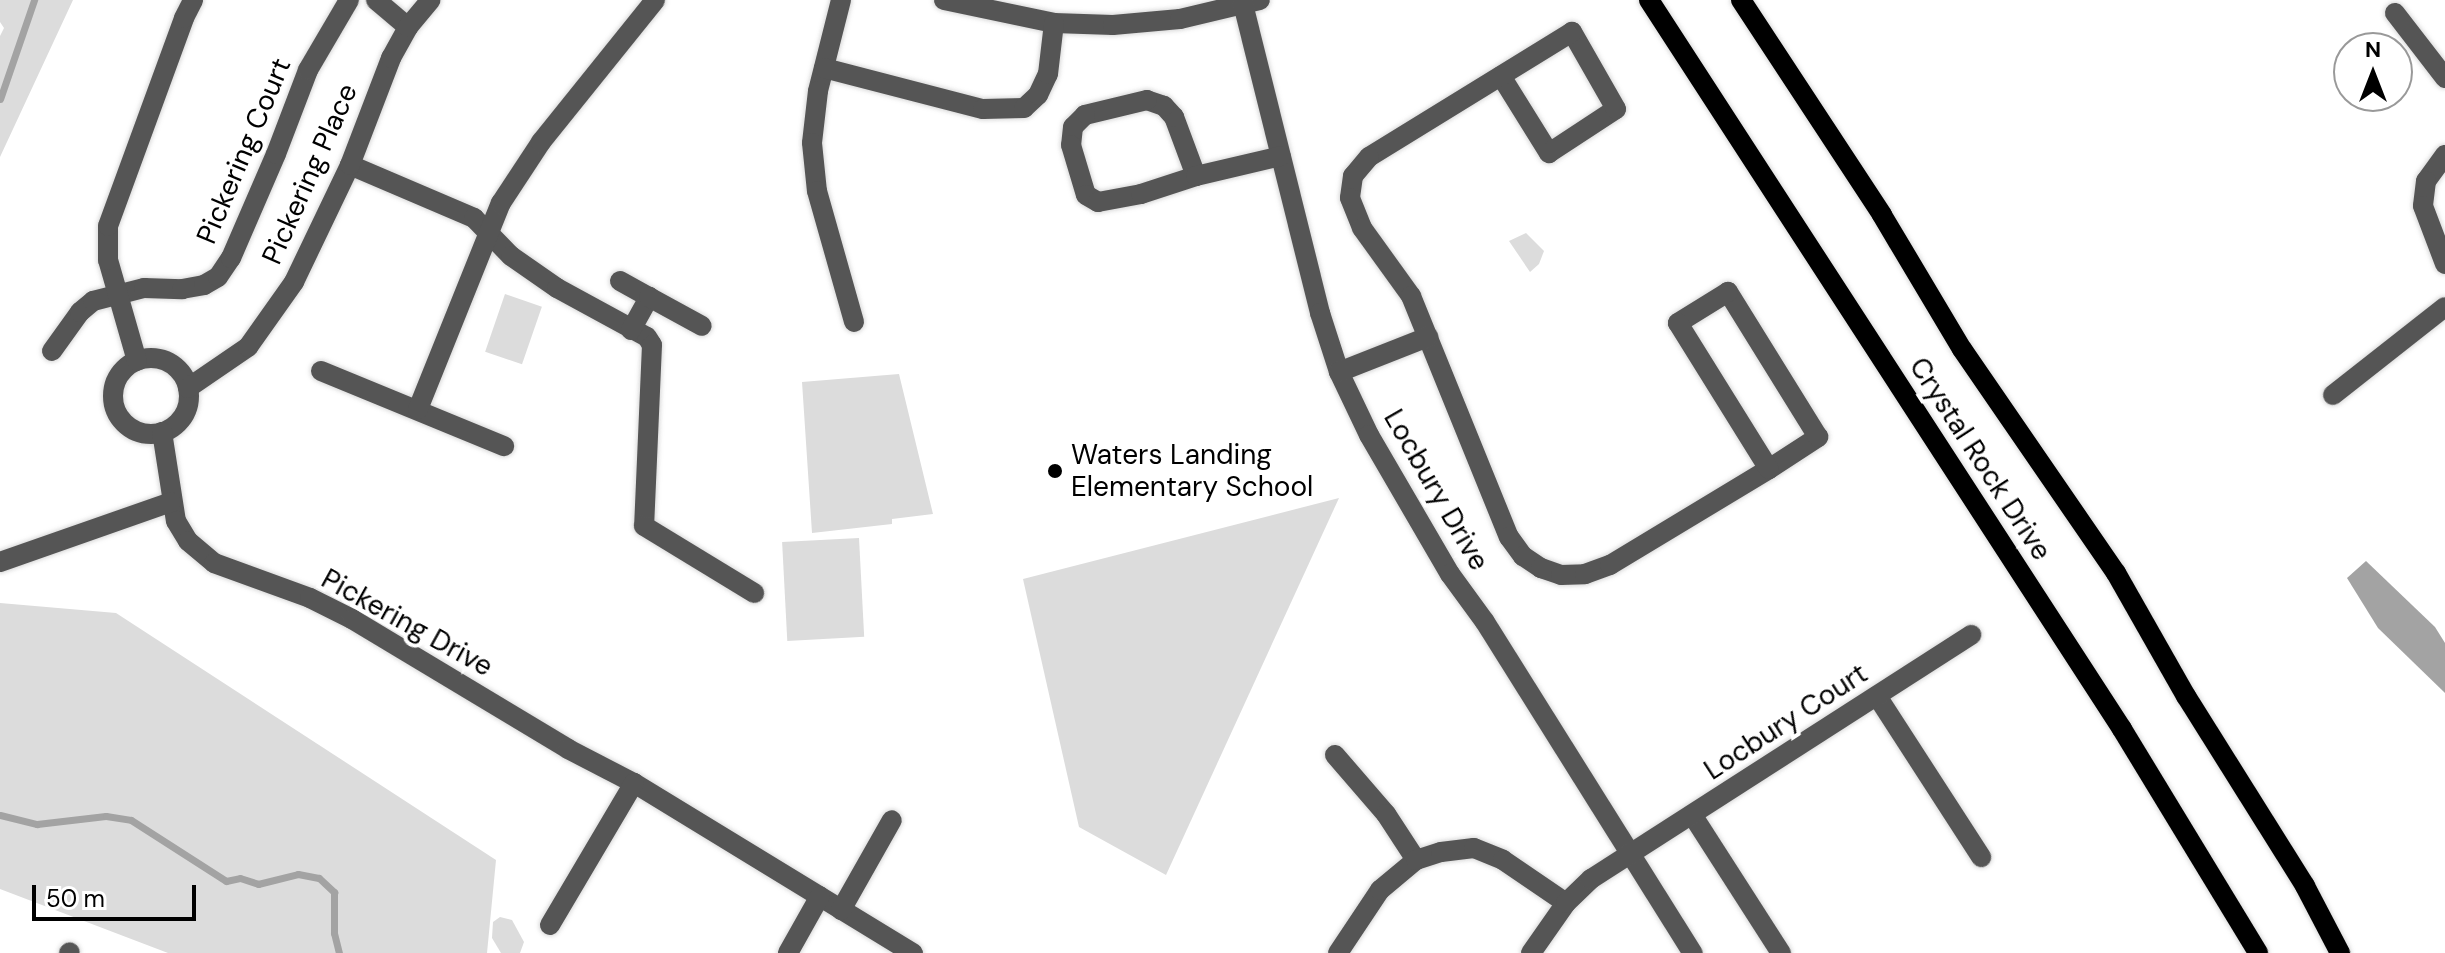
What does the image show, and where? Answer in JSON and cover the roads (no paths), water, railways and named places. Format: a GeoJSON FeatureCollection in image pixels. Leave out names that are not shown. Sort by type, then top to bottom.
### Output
{"type":"FeatureCollection","features":[{"type":"Feature","properties":{"kind":"main road","name":"Crystal Rock Drive"},"geometry":{"type":"LineString","coordinates":[[1649,0],[2122,729],[2258,953]]}},
{"type":"Feature","properties":{"kind":"main road","name":"Crystal Rock Drive"},"geometry":{"type":"LineString","coordinates":[[1741,0],[1882,215],[1962,349],[2116,573],[2186,696],[2305,886],[2340,953]]}},
{"type":"Feature","properties":{"kind":"street"},"geometry":{"type":"LineString","coordinates":[[137,361],[108,260],[108,226],[193,0]]}},
{"type":"Feature","properties":{"kind":"street","name":"Pickering Court"},"geometry":{"type":"LineString","coordinates":[[120,294],[144,288],[182,289],[204,285],[218,277],[242,232],[308,70],[349,0]]}},
{"type":"Feature","properties":{"kind":"street"},"geometry":{"type":"LineString","coordinates":[[376,0],[408,27]]}},
{"type":"Feature","properties":{"kind":"street","name":"Pickering Place"},"geometry":{"type":"LineString","coordinates":[[188,388],[248,347],[294,282],[350,165],[374,98],[408,27],[431,0]]}},
{"type":"Feature","properties":{"kind":"street"},"geometry":{"type":"LineString","coordinates":[[418,409],[501,203],[541,142],[655,0]]}},
{"type":"Feature","properties":{"kind":"street"},"geometry":{"type":"LineString","coordinates":[[841,0],[824,68],[812,143],[817,191],[854,322]]}},
{"type":"Feature","properties":{"kind":"street"},"geometry":{"type":"LineString","coordinates":[[944,0],[1054,23],[1113,25],[1180,19],[1248,2]]}},
{"type":"Feature","properties":{"kind":"street","name":"Locbury Drive"},"geometry":{"type":"LineString","coordinates":[[1248,2],[1281,156],[1320,313],[1339,372],[1369,435],[1450,574],[1693,953]]}},
{"type":"Feature","properties":{"kind":"street"},"geometry":{"type":"LineString","coordinates":[[2395,13],[2445,78]]}},
{"type":"Feature","properties":{"kind":"street"},"geometry":{"type":"LineString","coordinates":[[824,68],[983,109],[1024,108],[1038,95],[1048,74],[1054,23]]}},
{"type":"Feature","properties":{"kind":"street"},"geometry":{"type":"LineString","coordinates":[[1501,76],[1549,153],[1616,109],[1572,32],[1369,157],[1353,176],[1350,198],[1362,228],[1411,296],[1509,537],[1523,556],[1541,568],[1561,575],[1585,574],[1610,565],[1769,469],[1818,437],[1728,292],[1678,323],[1769,469]]}},
{"type":"Feature","properties":{"kind":"street"},"geometry":{"type":"LineString","coordinates":[[1196,176],[1174,117],[1164,106],[1147,100],[1085,115],[1073,127],[1071,145],[1086,195],[1098,202],[1141,194],[1196,176],[1281,156]]}},
{"type":"Feature","properties":{"kind":"street"},"geometry":{"type":"LineString","coordinates":[[2445,155],[2426,181],[2423,206],[2429,229],[2445,264]]}},
{"type":"Feature","properties":{"kind":"street"},"geometry":{"type":"LineString","coordinates":[[350,165],[474,218],[488,236],[557,288],[647,337],[652,345],[644,526],[754,593]]}},
{"type":"Feature","properties":{"kind":"street"},"geometry":{"type":"LineString","coordinates":[[620,281],[702,326]]}},
{"type":"Feature","properties":{"kind":"street"},"geometry":{"type":"LineString","coordinates":[[52,351],[80,312],[93,301],[120,294]]}},
{"type":"Feature","properties":{"kind":"street"},"geometry":{"type":"LineString","coordinates":[[631,330],[649,297]]}},
{"type":"Feature","properties":{"kind":"street"},"geometry":{"type":"LineString","coordinates":[[2333,395],[2445,307]]}},
{"type":"Feature","properties":{"kind":"street"},"geometry":{"type":"LineString","coordinates":[[1339,372],[1428,337]]}},
{"type":"Feature","properties":{"kind":"street"},"geometry":{"type":"LineString","coordinates":[[158,359],[169,363],[184,378],[188,388],[186,410],[173,427],[162,432],[139,432],[127,425],[114,404],[118,378],[137,361],[158,359]]}},
{"type":"Feature","properties":{"kind":"street"},"geometry":{"type":"LineString","coordinates":[[321,371],[504,446]]}},
{"type":"Feature","properties":{"kind":"street","name":"Pickering Drive"},"geometry":{"type":"LineString","coordinates":[[162,432],[176,521],[188,541],[214,563],[310,598],[352,619],[568,749],[634,783],[913,953]]}},
{"type":"Feature","properties":{"kind":"street"},"geometry":{"type":"LineString","coordinates":[[0,562],[171,502]]}},
{"type":"Feature","properties":{"kind":"street","name":"Locbury Court"},"geometry":{"type":"LineString","coordinates":[[1531,953],[1578,889],[1971,635]]}},
{"type":"Feature","properties":{"kind":"street"},"geometry":{"type":"LineString","coordinates":[[1877,696],[1981,857]]}},
{"type":"Feature","properties":{"kind":"street"},"geometry":{"type":"LineString","coordinates":[[1335,755],[1386,814],[1416,860]]}},
{"type":"Feature","properties":{"kind":"street"},"geometry":{"type":"LineString","coordinates":[[550,925],[634,783]]}},
{"type":"Feature","properties":{"kind":"street"},"geometry":{"type":"LineString","coordinates":[[1693,816],[1781,953]]}},
{"type":"Feature","properties":{"kind":"street"},"geometry":{"type":"LineString","coordinates":[[841,910],[892,820]]}},
{"type":"Feature","properties":{"kind":"street"},"geometry":{"type":"LineString","coordinates":[[1338,953],[1380,890],[1416,860],[1441,852],[1474,848],[1503,860],[1566,903]]}},
{"type":"Feature","properties":{"kind":"street"},"geometry":{"type":"LineString","coordinates":[[788,953],[820,896]]}},
{"type":"Feature","properties":{"kind":"waterway"},"geometry":{"type":"LineString","coordinates":[[0,99],[34,0]]}},
{"type":"Feature","properties":{"kind":"waterway"},"geometry":{"type":"LineString","coordinates":[[0,815],[37,824],[106,816],[131,820],[226,881],[240,878],[258,884],[298,874],[319,878],[334,892],[334,933],[339,953]]}},
{"type":"Feature","properties":{"kind":"place","name":"Waters Landing Elementary School"},"geometry":{"type":"Point","coordinates":[1055,471]}}]}
